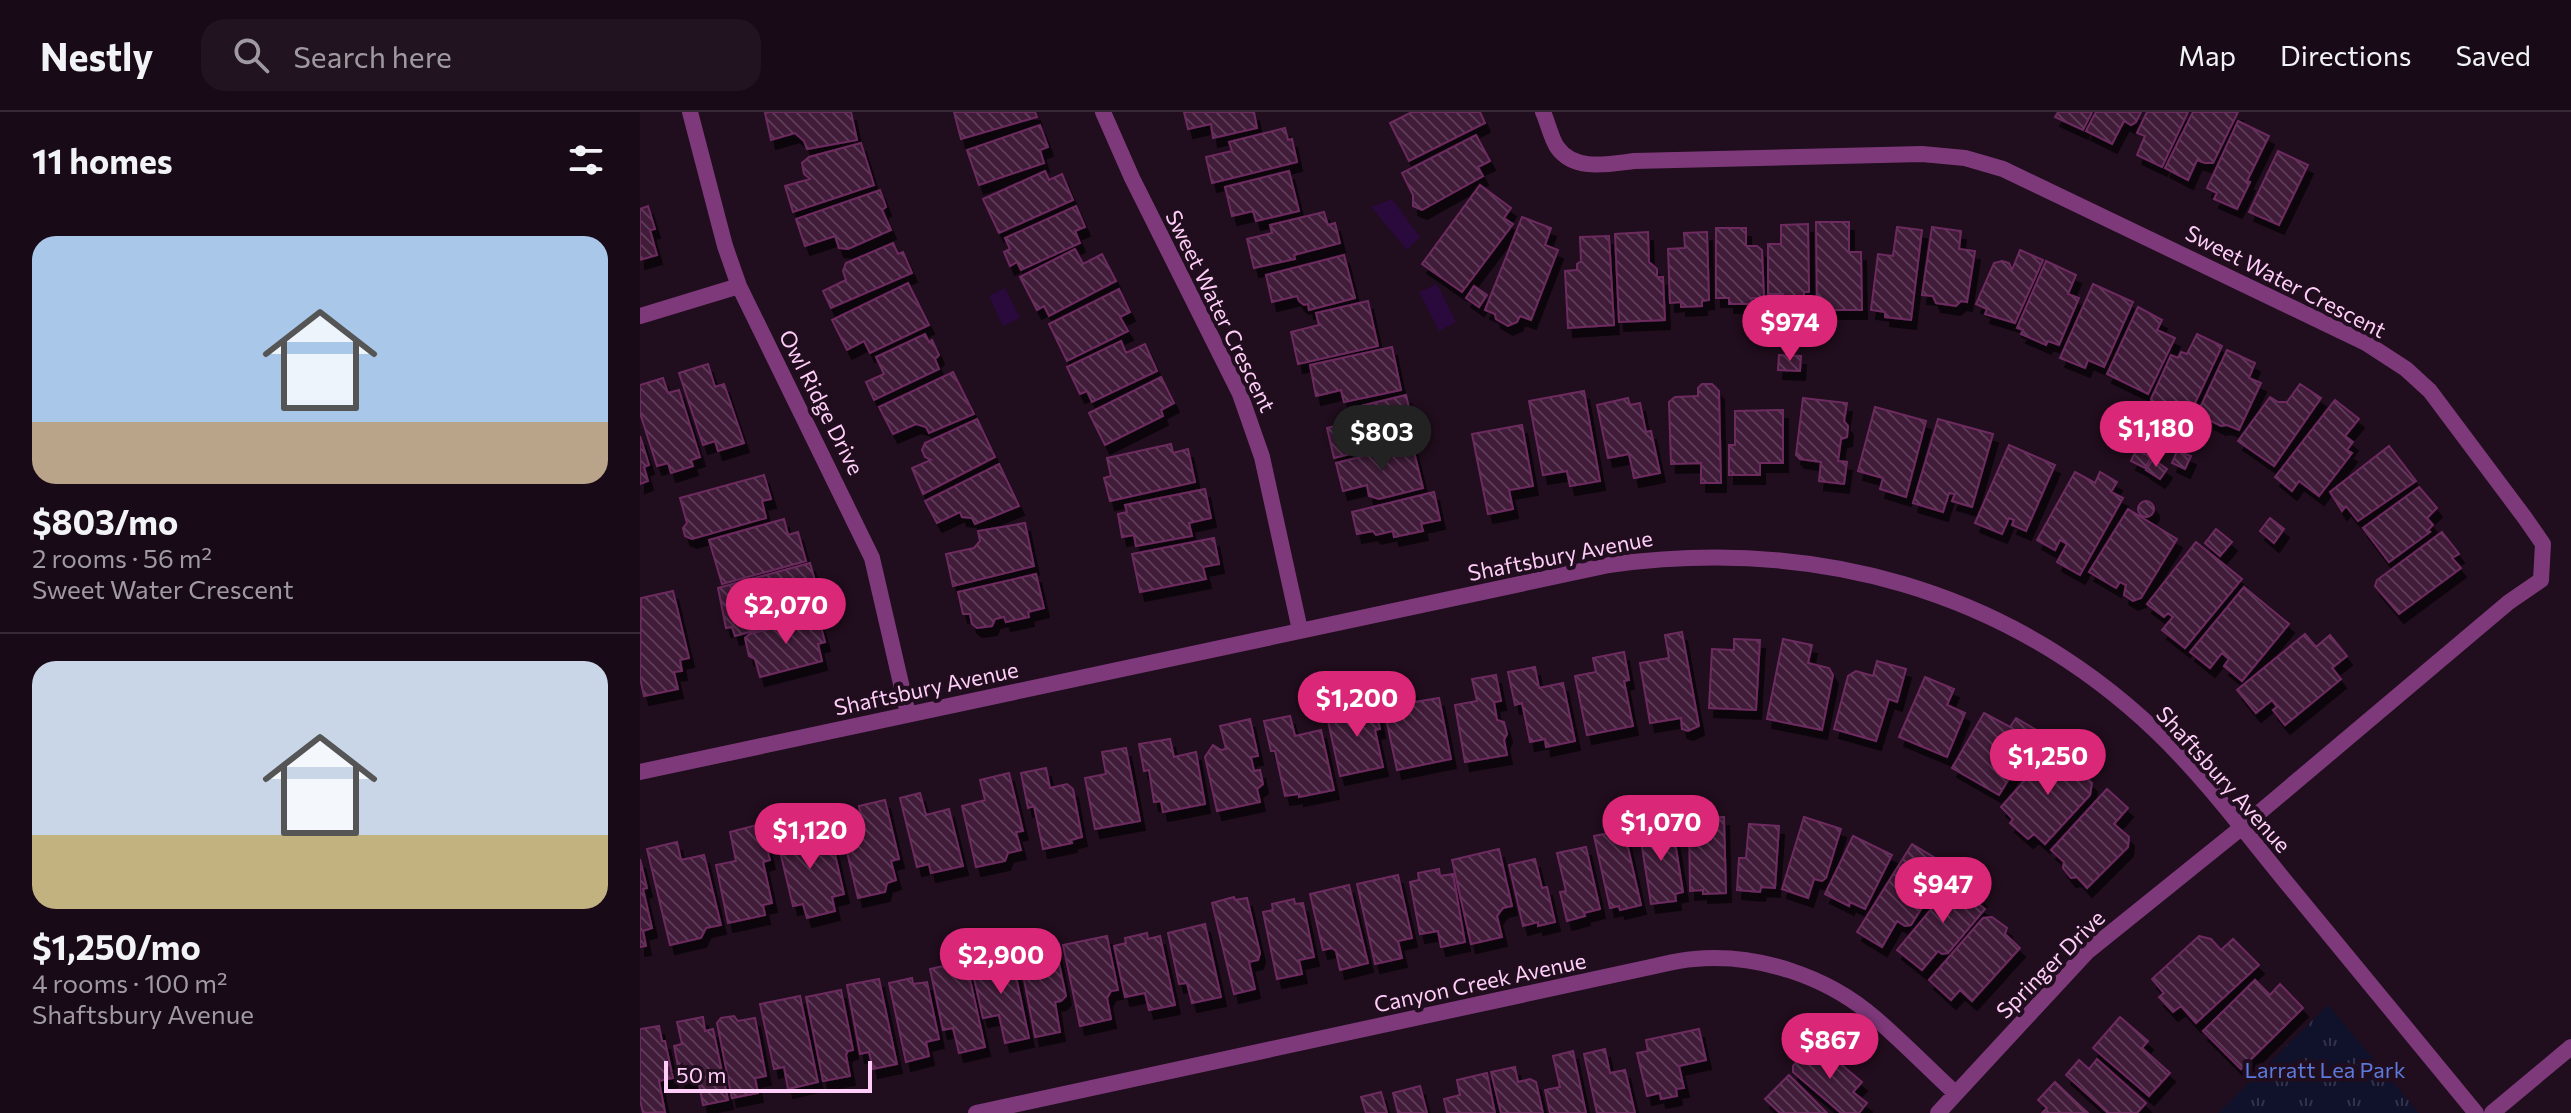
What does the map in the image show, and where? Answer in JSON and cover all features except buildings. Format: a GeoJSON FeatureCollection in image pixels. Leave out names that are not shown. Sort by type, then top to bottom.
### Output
{"type":"FeatureCollection","features":[{"type":"Feature","properties":{"kind":"street","name":"Owl Ridge Drive"},"geometry":{"type":"LineString","coordinates":[[690,112],[725,246],[739,286],[872,558],[908,714]]}},
{"type":"Feature","properties":{"kind":"street","name":"Sweet Water Crescent"},"geometry":{"type":"LineString","coordinates":[[1103,112],[1132,178],[1240,394],[1254,430],[1300,630]]}},
{"type":"Feature","properties":{"kind":"street","name":"Sweet Water Crescent"},"geometry":{"type":"LineString","coordinates":[[1543,112],[1557,147],[1570,160],[1598,166],[1634,161],[1922,154],[1965,158],[2003,169],[2366,343],[2406,369],[2430,391],[2543,544],[2541,580],[2509,602],[2241,828]]}},
{"type":"Feature","properties":{"kind":"street"},"geometry":{"type":"LineString","coordinates":[[640,316],[739,286]]}},
{"type":"Feature","properties":{"kind":"street","name":"Shaftsbury Avenue"},"geometry":{"type":"LineString","coordinates":[[640,772],[1567,572],[1643,560],[1712,555],[1823,564],[1897,582],[1988,616],[2057,654],[2091,677],[2183,758],[2476,1113]]}},
{"type":"Feature","properties":{"kind":"street","name":"Springer Drive"},"geometry":{"type":"LineString","coordinates":[[1938,1113],[2087,952],[2241,828]]}},
{"type":"Feature","properties":{"kind":"street","name":"Canyon Creek Avenue"},"geometry":{"type":"LineString","coordinates":[[976,1113],[1646,968],[1692,959],[1728,958],[1767,963],[1818,982],[1847,998],[1874,1016],[1955,1093]]}},
{"type":"Feature","properties":{"kind":"street"},"geometry":{"type":"LineString","coordinates":[[2492,1113],[2571,1047]]}},
{"type":"Feature","properties":{"kind":"green space","name":"Larratt Lea Park"},"geometry":{"type":"Polygon","coordinates":[[[2328,1005],[2419,1113],[2218,1113],[2328,1005]]]}},
{"type":"Feature","properties":{"kind":"shaded area"},"geometry":{"type":"Polygon","coordinates":[[[1392,199],[1420,237],[1407,250],[1371,207],[1392,199]]]}},
{"type":"Feature","properties":{"kind":"shaded area"},"geometry":{"type":"Polygon","coordinates":[[[1437,284],[1456,322],[1439,331],[1419,292],[1437,284]]]}},
{"type":"Feature","properties":{"kind":"shaded area"},"geometry":{"type":"Polygon","coordinates":[[[1005,288],[1020,318],[1003,326],[989,296],[1005,288]]]}}]}
